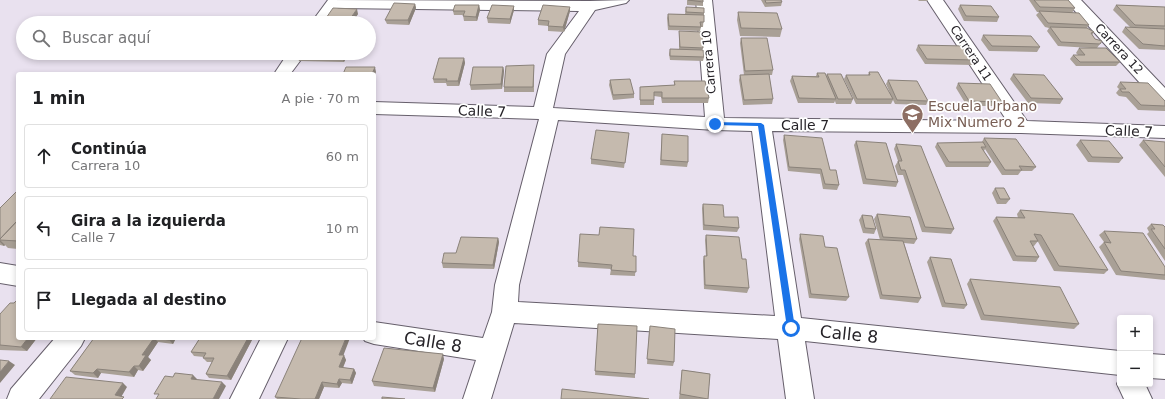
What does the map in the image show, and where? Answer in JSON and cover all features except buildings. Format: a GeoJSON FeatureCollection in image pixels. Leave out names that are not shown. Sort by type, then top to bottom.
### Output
{"type":"FeatureCollection","features":[{"type":"Feature","properties":{"kind":"street"},"geometry":{"type":"LineString","coordinates":[[325,16],[334,3],[590,6],[621,0]]}},
{"type":"Feature","properties":{"kind":"street","name":"Carrera 10"},"geometry":{"type":"LineString","coordinates":[[704,0],[715,124]]}},
{"type":"Feature","properties":{"kind":"street","name":"Carrera 11"},"geometry":{"type":"LineString","coordinates":[[935,0],[1021,127]]}},
{"type":"Feature","properties":{"kind":"street","name":"Carrera 12"},"geometry":{"type":"LineString","coordinates":[[1073,0],[1165,99]]}},
{"type":"Feature","properties":{"kind":"street"},"geometry":{"type":"LineString","coordinates":[[477,399],[505,312],[507,285],[546,113],[556,54],[590,6]]}},
{"type":"Feature","properties":{"kind":"street"},"geometry":{"type":"LineString","coordinates":[[283,72],[292,60]]}},
{"type":"Feature","properties":{"kind":"street","name":"Calle 7"},"geometry":{"type":"LineString","coordinates":[[376,108],[546,113],[715,124],[1021,127],[1165,132]]}},
{"type":"Feature","properties":{"kind":"street"},"geometry":{"type":"LineString","coordinates":[[761,125],[800,399]]}},
{"type":"Feature","properties":{"kind":"street"},"geometry":{"type":"LineString","coordinates":[[0,273],[16,276]]}},
{"type":"Feature","properties":{"kind":"street","name":"Calle 8"},"geometry":{"type":"LineString","coordinates":[[505,312],[791,328],[1117,363]]}},
{"type":"Feature","properties":{"kind":"street","name":"Calle 8"},"geometry":{"type":"LineString","coordinates":[[376,333],[493,351]]}},
{"type":"Feature","properties":{"kind":"street"},"geometry":{"type":"LineString","coordinates":[[21,399],[70,340]]}},
{"type":"Feature","properties":{"kind":"street"},"geometry":{"type":"LineString","coordinates":[[244,399],[274,340]]}},
{"type":"Feature","properties":{"kind":"street"},"geometry":{"type":"LineString","coordinates":[[1153,366],[1165,367]]}},
{"type":"Feature","properties":{"kind":"street"},"geometry":{"type":"LineString","coordinates":[[1132,387],[1138,399]]}},
{"type":"Feature","properties":{"kind":"place","name":"Escuela Urbano Mix Numero 2"},"geometry":{"type":"Point","coordinates":[913,134]}},
{"type":"Feature","properties":{"kind":"route"},"geometry":{"type":"LineString","coordinates":[[715,124],[761,125],[791,328]]}}]}
